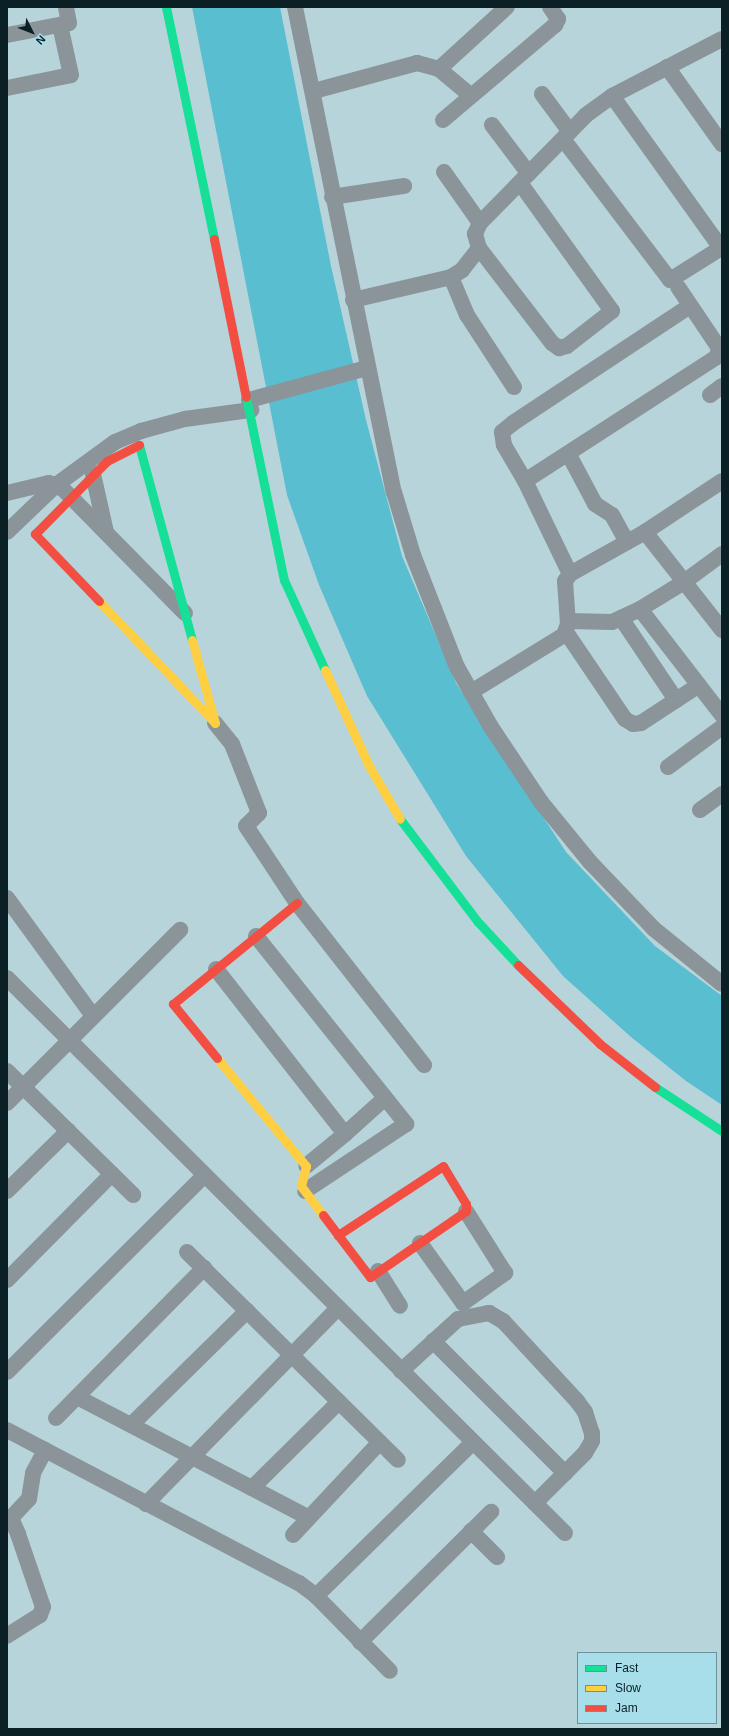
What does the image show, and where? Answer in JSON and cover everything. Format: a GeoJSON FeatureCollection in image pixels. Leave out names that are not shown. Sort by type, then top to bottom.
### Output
{"type":"FeatureCollection","features":[{"type":"Feature","properties":{"kind":"street"},"geometry":{"type":"LineString","coordinates":[[7,35],[69,23],[66,7]]}},
{"type":"Feature","properties":{"kind":"street"},"geometry":{"type":"LineString","coordinates":[[166,7],[250,405],[284,580],[368,766],[399,817],[478,922],[544,991],[600,1044],[655,1087],[722,1131]]}},
{"type":"Feature","properties":{"kind":"street"},"geometry":{"type":"LineString","coordinates":[[295,7],[314,91],[332,197],[352,300],[394,492],[413,555],[457,667],[471,692],[541,802],[590,862],[654,929],[722,984]]}},
{"type":"Feature","properties":{"kind":"street"},"geometry":{"type":"LineString","coordinates":[[439,68],[507,7]]}},
{"type":"Feature","properties":{"kind":"street"},"geometry":{"type":"LineString","coordinates":[[443,120],[470,94],[555,25],[558,18],[550,7]]}},
{"type":"Feature","properties":{"kind":"street"},"geometry":{"type":"LineString","coordinates":[[7,88],[71,75],[60,25]]}},
{"type":"Feature","properties":{"kind":"street"},"geometry":{"type":"LineString","coordinates":[[492,125],[524,178],[612,311],[567,346],[559,348],[552,343],[479,248],[475,234],[480,223],[524,178],[595,107],[612,96],[667,67],[721,41]]}},
{"type":"Feature","properties":{"kind":"street"},"geometry":{"type":"LineString","coordinates":[[314,91],[417,62],[427,63],[439,68],[470,94]]}},
{"type":"Feature","properties":{"kind":"street"},"geometry":{"type":"LineString","coordinates":[[667,67],[722,144]]}},
{"type":"Feature","properties":{"kind":"street"},"geometry":{"type":"LineString","coordinates":[[542,94],[567,135],[670,280],[721,248],[612,96]]}},
{"type":"Feature","properties":{"kind":"street"},"geometry":{"type":"LineString","coordinates":[[444,172],[480,223]]}},
{"type":"Feature","properties":{"kind":"street"},"geometry":{"type":"LineString","coordinates":[[332,197],[404,186]]}},
{"type":"Feature","properties":{"kind":"street"},"geometry":{"type":"LineString","coordinates":[[352,300],[451,277],[472,261],[479,248]]}},
{"type":"Feature","properties":{"kind":"street"},"geometry":{"type":"LineString","coordinates":[[451,277],[467,315],[514,387]]}},
{"type":"Feature","properties":{"kind":"street"},"geometry":{"type":"LineString","coordinates":[[525,481],[568,455],[717,357],[719,348],[678,286]]}},
{"type":"Feature","properties":{"kind":"street"},"geometry":{"type":"LineString","coordinates":[[570,574],[525,481],[501,439],[502,432],[507,427],[690,306]]}},
{"type":"Feature","properties":{"kind":"street"},"geometry":{"type":"LineString","coordinates":[[7,532],[56,485],[115,442],[141,431],[185,419],[250,405],[367,368]]}},
{"type":"Feature","properties":{"kind":"street"},"geometry":{"type":"LineString","coordinates":[[215,723],[139,444],[107,461],[35,534],[215,723],[232,744],[259,813],[246,826],[297,903],[424,1065]]}},
{"type":"Feature","properties":{"kind":"street"},"geometry":{"type":"LineString","coordinates":[[568,455],[595,504],[612,515],[627,542]]}},
{"type":"Feature","properties":{"kind":"street"},"geometry":{"type":"LineString","coordinates":[[93,474],[106,532]]}},
{"type":"Feature","properties":{"kind":"street"},"geometry":{"type":"LineString","coordinates":[[471,692],[561,638],[567,626],[565,581],[570,574],[645,532],[722,480]]}},
{"type":"Feature","properties":{"kind":"street"},"geometry":{"type":"LineString","coordinates":[[7,493],[49,483],[56,485],[72,497],[185,614]]}},
{"type":"Feature","properties":{"kind":"street"},"geometry":{"type":"LineString","coordinates":[[645,532],[721,626]]}},
{"type":"Feature","properties":{"kind":"street"},"geometry":{"type":"LineString","coordinates":[[567,626],[603,622],[621,618],[684,582],[722,554]]}},
{"type":"Feature","properties":{"kind":"street"},"geometry":{"type":"LineString","coordinates":[[640,608],[722,715]]}},
{"type":"Feature","properties":{"kind":"street"},"geometry":{"type":"LineString","coordinates":[[621,618],[676,700]]}},
{"type":"Feature","properties":{"kind":"street"},"geometry":{"type":"LineString","coordinates":[[567,626],[628,722],[641,723],[699,685]]}},
{"type":"Feature","properties":{"kind":"street"},"geometry":{"type":"LineString","coordinates":[[668,767],[722,727]]}},
{"type":"Feature","properties":{"kind":"street"},"geometry":{"type":"LineString","coordinates":[[700,810],[722,794]]}},
{"type":"Feature","properties":{"kind":"street"},"geometry":{"type":"LineString","coordinates":[[7,898],[93,1016]]}},
{"type":"Feature","properties":{"kind":"street"},"geometry":{"type":"LineString","coordinates":[[297,903],[173,1004],[306,1166]]}},
{"type":"Feature","properties":{"kind":"street"},"geometry":{"type":"LineString","coordinates":[[7,1103],[180,930]]}},
{"type":"Feature","properties":{"kind":"street"},"geometry":{"type":"LineString","coordinates":[[256,936],[406,1124],[305,1191]]}},
{"type":"Feature","properties":{"kind":"street"},"geometry":{"type":"LineString","coordinates":[[216,969],[345,1134]]}},
{"type":"Feature","properties":{"kind":"street"},"geometry":{"type":"LineString","coordinates":[[7,978],[565,1533]]}},
{"type":"Feature","properties":{"kind":"street"},"geometry":{"type":"LineString","coordinates":[[7,1071],[133,1195]]}},
{"type":"Feature","properties":{"kind":"street"},"geometry":{"type":"LineString","coordinates":[[385,1098],[306,1166],[300,1186],[370,1277],[466,1211]]}},
{"type":"Feature","properties":{"kind":"street"},"geometry":{"type":"LineString","coordinates":[[7,1191],[68,1131]]}},
{"type":"Feature","properties":{"kind":"street"},"geometry":{"type":"LineString","coordinates":[[338,1235],[443,1166],[466,1204],[466,1211],[505,1272],[463,1303],[420,1242]]}},
{"type":"Feature","properties":{"kind":"street"},"geometry":{"type":"LineString","coordinates":[[7,1280],[112,1174]]}},
{"type":"Feature","properties":{"kind":"street"},"geometry":{"type":"LineString","coordinates":[[7,1372],[205,1175]]}},
{"type":"Feature","properties":{"kind":"street"},"geometry":{"type":"LineString","coordinates":[[187,1252],[398,1460]]}},
{"type":"Feature","properties":{"kind":"street"},"geometry":{"type":"LineString","coordinates":[[56,1418],[204,1268]]}},
{"type":"Feature","properties":{"kind":"street"},"geometry":{"type":"LineString","coordinates":[[378,1271],[400,1306]]}},
{"type":"Feature","properties":{"kind":"street"},"geometry":{"type":"LineString","coordinates":[[146,1504],[191,1456],[338,1308]]}},
{"type":"Feature","properties":{"kind":"street"},"geometry":{"type":"LineString","coordinates":[[132,1425],[247,1311]]}},
{"type":"Feature","properties":{"kind":"street"},"geometry":{"type":"LineString","coordinates":[[402,1371],[458,1319],[473,1314],[489,1313],[502,1321],[568,1390],[585,1412],[592,1433],[592,1441],[585,1453],[535,1503]]}},
{"type":"Feature","properties":{"kind":"street"},"geometry":{"type":"LineString","coordinates":[[434,1341],[565,1472]]}},
{"type":"Feature","properties":{"kind":"street"},"geometry":{"type":"LineString","coordinates":[[77,1397],[308,1517]]}},
{"type":"Feature","properties":{"kind":"street"},"geometry":{"type":"LineString","coordinates":[[252,1488],[339,1402]]}},
{"type":"Feature","properties":{"kind":"street"},"geometry":{"type":"LineString","coordinates":[[7,1430],[146,1504],[264,1563],[316,1596],[390,1671]]}},
{"type":"Feature","properties":{"kind":"street"},"geometry":{"type":"LineString","coordinates":[[292,1535],[380,1442]]}},
{"type":"Feature","properties":{"kind":"street"},"geometry":{"type":"LineString","coordinates":[[316,1596],[473,1442]]}},
{"type":"Feature","properties":{"kind":"street"},"geometry":{"type":"LineString","coordinates":[[7,1636],[35,1619],[42,1611],[9,1518],[29,1499],[33,1473],[45,1450]]}},
{"type":"Feature","properties":{"kind":"street"},"geometry":{"type":"LineString","coordinates":[[360,1642],[491,1512]]}},
{"type":"Feature","properties":{"kind":"street"},"geometry":{"type":"LineString","coordinates":[[471,1531],[497,1557]]}},
{"type":"Feature","properties":{"kind":"water"},"geometry":{"type":"Polygon","coordinates":[[[192,7],[280,7],[331,266],[366,420],[402,556],[456,683],[566,852],[655,946],[722,996],[722,1105],[686,1081],[631,1037],[563,976],[466,856],[367,696],[319,585],[287,495],[192,7]]]}},
{"type":"Feature","properties":{"kind":"traffic: fast"},"geometry":{"type":"LineString","coordinates":[[166,7],[214,239]]}},
{"type":"Feature","properties":{"kind":"traffic: fast"},"geometry":{"type":"LineString","coordinates":[[246,397],[284,580],[325,670]]}},
{"type":"Feature","properties":{"kind":"traffic: fast"},"geometry":{"type":"LineString","coordinates":[[139,445],[192,640]]}},
{"type":"Feature","properties":{"kind":"traffic: fast"},"geometry":{"type":"LineString","coordinates":[[400,819],[478,922],[518,965]]}},
{"type":"Feature","properties":{"kind":"traffic: fast"},"geometry":{"type":"LineString","coordinates":[[655,1087],[722,1131]]}},
{"type":"Feature","properties":{"kind":"traffic: slow"},"geometry":{"type":"LineString","coordinates":[[99,601],[215,723],[192,640]]}},
{"type":"Feature","properties":{"kind":"traffic: slow"},"geometry":{"type":"LineString","coordinates":[[325,670],[369,766],[400,819]]}},
{"type":"Feature","properties":{"kind":"traffic: slow"},"geometry":{"type":"LineString","coordinates":[[217,1058],[306,1166],[301,1186],[323,1215]]}},
{"type":"Feature","properties":{"kind":"traffic: jam"},"geometry":{"type":"LineString","coordinates":[[214,239],[246,397]]}},
{"type":"Feature","properties":{"kind":"traffic: jam"},"geometry":{"type":"LineString","coordinates":[[99,601],[35,534],[107,461],[139,445]]}},
{"type":"Feature","properties":{"kind":"traffic: jam"},"geometry":{"type":"LineString","coordinates":[[217,1058],[173,1004],[297,903]]}},
{"type":"Feature","properties":{"kind":"traffic: jam"},"geometry":{"type":"LineString","coordinates":[[518,965],[600,1044],[655,1087]]}},
{"type":"Feature","properties":{"kind":"traffic: jam"},"geometry":{"type":"LineString","coordinates":[[323,1215],[338,1235],[370,1277],[466,1211],[466,1204],[443,1166],[338,1235]]}}]}
